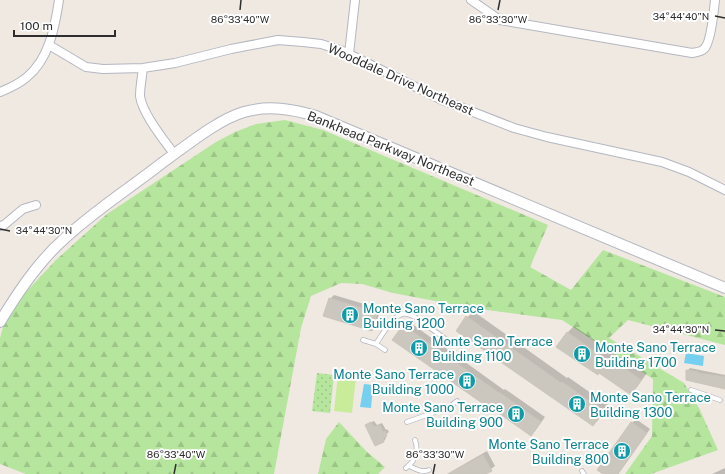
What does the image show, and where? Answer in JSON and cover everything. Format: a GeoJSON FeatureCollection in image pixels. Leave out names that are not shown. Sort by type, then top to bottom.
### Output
{"type":"FeatureCollection","features":[{"type":"Feature","properties":{"kind":"street"},"geometry":{"type":"LineString","coordinates":[[0,92],[14,86],[28,77],[36,68],[49,45],[57,15],[59,0]]}},
{"type":"Feature","properties":{"kind":"street"},"geometry":{"type":"LineString","coordinates":[[349,54],[355,0]]}},
{"type":"Feature","properties":{"kind":"street"},"geometry":{"type":"LineString","coordinates":[[471,0],[500,20],[692,53],[701,52],[706,48],[710,34],[715,0]]}},
{"type":"Feature","properties":{"kind":"street","name":"Wooddale Drive Northeast"},"geometry":{"type":"LineString","coordinates":[[49,45],[86,67],[98,69],[143,68],[176,63],[231,49],[278,40],[321,44],[349,54],[440,99],[514,128],[547,137],[662,162],[688,172],[725,190]]}},
{"type":"Feature","properties":{"kind":"street"},"geometry":{"type":"LineString","coordinates":[[143,68],[140,96],[142,105],[174,154]]}},
{"type":"Feature","properties":{"kind":"street","name":"Bankhead Parkway Northeast"},"geometry":{"type":"LineString","coordinates":[[0,322],[27,280],[44,259],[84,221],[217,124],[244,112],[270,108],[298,111],[316,116],[725,288]]}},
{"type":"Feature","properties":{"kind":"street"},"geometry":{"type":"LineString","coordinates":[[0,226],[4,225],[24,209],[36,205]]}},
{"type":"Feature","properties":{"kind":"lane"},"geometry":{"type":"LineString","coordinates":[[376,344],[395,318],[402,314],[409,314],[415,317],[447,340]]}},
{"type":"Feature","properties":{"kind":"lane"},"geometry":{"type":"LineString","coordinates":[[363,340],[376,344],[385,350]]}},
{"type":"Feature","properties":{"kind":"lane"},"geometry":{"type":"LineString","coordinates":[[691,390],[720,400]]}},
{"type":"Feature","properties":{"kind":"lane"},"geometry":{"type":"LineString","coordinates":[[407,422],[449,407],[457,401]]}},
{"type":"Feature","properties":{"kind":"lane"},"geometry":{"type":"LineString","coordinates":[[415,440],[417,449],[416,455],[408,467],[417,470],[429,470]]}},
{"type":"Feature","properties":{"kind":"green space"},"geometry":{"type":"Polygon","coordinates":[[[285,120],[323,130],[548,225],[530,267],[571,290],[603,250],[725,297],[725,345],[628,320],[609,338],[684,383],[699,408],[718,450],[651,474],[625,474],[652,436],[653,379],[562,320],[472,308],[393,293],[362,284],[341,283],[311,296],[301,328],[274,474],[26,474],[0,464],[0,338],[3,327],[25,293],[56,260],[107,214],[216,142],[235,132],[256,124],[285,120]]]}},
{"type":"Feature","properties":{"kind":"green space"},"geometry":{"type":"Polygon","coordinates":[[[317,373],[334,375],[330,413],[312,411],[317,373]]]}},
{"type":"Feature","properties":{"kind":"green space"},"geometry":{"type":"Polygon","coordinates":[[[338,375],[356,377],[352,413],[334,411],[338,375]]]}},
{"type":"Feature","properties":{"kind":"green space"},"geometry":{"type":"Polygon","coordinates":[[[339,422],[367,452],[385,467],[378,474],[318,474],[326,439],[339,422]]]}},
{"type":"Feature","properties":{"kind":"water"},"geometry":{"type":"Polygon","coordinates":[[[686,353],[704,356],[703,366],[684,363],[686,353]]]}},
{"type":"Feature","properties":{"kind":"water"},"geometry":{"type":"Polygon","coordinates":[[[364,384],[373,385],[371,408],[360,407],[364,384]]]}},
{"type":"Feature","properties":{"kind":"building","name":"Monte Sano Terrace Building 1200"},"geometry":{"type":"Polygon","coordinates":[[[329,298],[377,313],[372,331],[323,316],[329,298]]]}},
{"type":"Feature","properties":{"kind":"building"},"geometry":{"type":"Polygon","coordinates":[[[466,316],[561,383],[562,382],[604,411],[593,426],[456,331],[466,316]]]}},
{"type":"Feature","properties":{"kind":"building"},"geometry":{"type":"Polygon","coordinates":[[[403,325],[541,422],[531,436],[392,340],[403,325]]]}},
{"type":"Feature","properties":{"kind":"building"},"geometry":{"type":"Polygon","coordinates":[[[567,332],[614,365],[616,362],[641,380],[631,395],[599,373],[598,375],[556,347],[567,332]]]}},
{"type":"Feature","properties":{"kind":"building"},"geometry":{"type":"Polygon","coordinates":[[[686,370],[725,377],[725,389],[686,380],[686,370]]]}},
{"type":"Feature","properties":{"kind":"building"},"geometry":{"type":"Polygon","coordinates":[[[371,422],[374,427],[380,425],[383,432],[385,431],[387,436],[383,438],[384,442],[375,446],[365,425],[371,422]]]}},
{"type":"Feature","properties":{"kind":"building","name":"Monte Sano Terrace Building 800"},"geometry":{"type":"Polygon","coordinates":[[[631,422],[647,433],[618,474],[603,474],[597,470],[631,422]]]}},
{"type":"Feature","properties":{"kind":"building"},"geometry":{"type":"Polygon","coordinates":[[[483,455],[492,471],[486,474],[448,474],[483,455]]]}},
{"type":"Feature","properties":{"kind":"place","name":"Monte Sano Terrace Building 1200"},"geometry":{"type":"Point","coordinates":[350,315]}},
{"type":"Feature","properties":{"kind":"place","name":"Monte Sano Terrace Building 1100"},"geometry":{"type":"Point","coordinates":[419,348]}},
{"type":"Feature","properties":{"kind":"place","name":"Monte Sano Terrace Building 1700"},"geometry":{"type":"Point","coordinates":[582,354]}},
{"type":"Feature","properties":{"kind":"place","name":"Monte Sano Terrace Building 1000"},"geometry":{"type":"Point","coordinates":[467,381]}},
{"type":"Feature","properties":{"kind":"place","name":"Monte Sano Terrace Building 1300"},"geometry":{"type":"Point","coordinates":[577,404]}},
{"type":"Feature","properties":{"kind":"place","name":"Monte Sano Terrace Building 900"},"geometry":{"type":"Point","coordinates":[516,414]}},
{"type":"Feature","properties":{"kind":"place","name":"Monte Sano Terrace Building 800"},"geometry":{"type":"Point","coordinates":[622,451]}}]}
